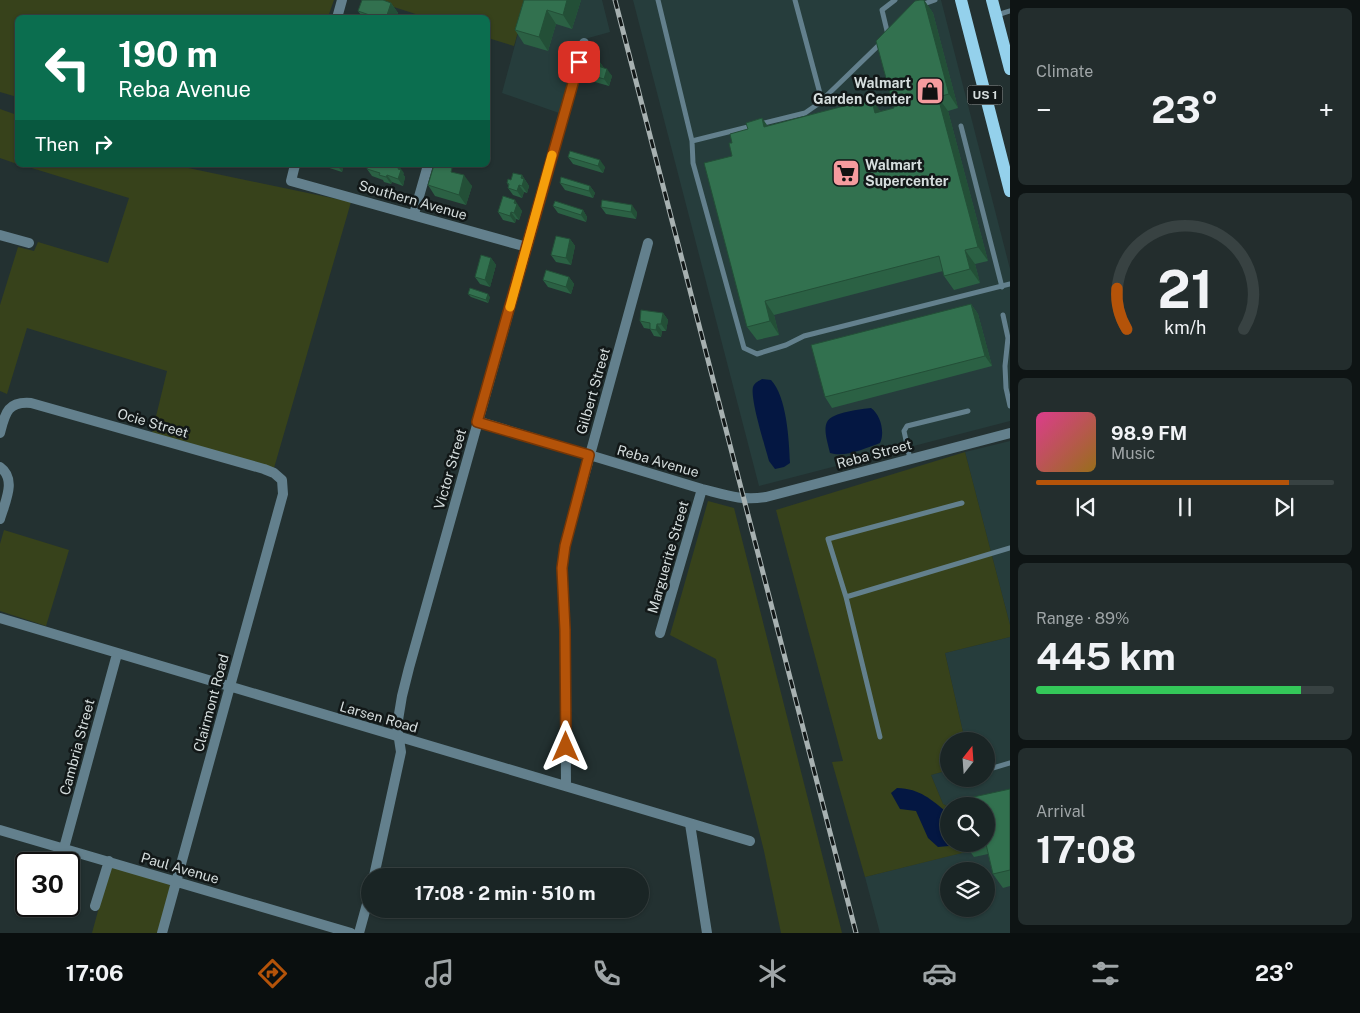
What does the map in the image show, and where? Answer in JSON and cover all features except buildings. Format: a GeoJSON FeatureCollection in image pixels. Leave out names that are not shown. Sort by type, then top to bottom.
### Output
{"type":"FeatureCollection","features":[{"type":"Feature","properties":{"kind":"main road","name":"US 1"},"geometry":{"type":"LineString","coordinates":[[961,0],[1010,191]]}},
{"type":"Feature","properties":{"kind":"main road","name":"US 1"},"geometry":{"type":"LineString","coordinates":[[992,0],[1010,69]]}},
{"type":"Feature","properties":{"kind":"street"},"geometry":{"type":"LineString","coordinates":[[338,15],[342,0]]}},
{"type":"Feature","properties":{"kind":"street","name":"Victor Street"},"geometry":{"type":"LineString","coordinates":[[376,868],[401,752],[397,726],[409,668],[584,43]]}},
{"type":"Feature","properties":{"kind":"street","name":"Southern Avenue"},"geometry":{"type":"LineString","coordinates":[[294,167],[291,181],[527,247]]}},
{"type":"Feature","properties":{"kind":"street"},"geometry":{"type":"LineString","coordinates":[[414,214],[427,167]]}},
{"type":"Feature","properties":{"kind":"street"},"geometry":{"type":"LineString","coordinates":[[0,235],[28,243]]}},
{"type":"Feature","properties":{"kind":"street","name":"Gilbert Street"},"geometry":{"type":"LineString","coordinates":[[566,786],[565,630],[562,568],[565,546],[648,244]]}},
{"type":"Feature","properties":{"kind":"street","name":"Ocie Street"},"geometry":{"type":"LineString","coordinates":[[0,433],[4,417],[14,404],[22,402],[31,403],[264,469],[274,473],[282,480]]}},
{"type":"Feature","properties":{"kind":"street","name":"Reba Avenue"},"geometry":{"type":"LineString","coordinates":[[477,422],[702,489],[745,499]]}},
{"type":"Feature","properties":{"kind":"street","name":"Reba Street"},"geometry":{"type":"LineString","coordinates":[[745,499],[766,497],[1010,433]]}},
{"type":"Feature","properties":{"kind":"street"},"geometry":{"type":"LineString","coordinates":[[0,467],[5,471],[10,481],[0,519]]}},
{"type":"Feature","properties":{"kind":"street","name":"Clairmont Road"},"geometry":{"type":"LineString","coordinates":[[162,933],[283,494],[282,480]]}},
{"type":"Feature","properties":{"kind":"street","name":"Marguerite Street"},"geometry":{"type":"LineString","coordinates":[[660,633],[702,489]]}},
{"type":"Feature","properties":{"kind":"street","name":"Larsen Road"},"geometry":{"type":"LineString","coordinates":[[0,618],[750,841]]}},
{"type":"Feature","properties":{"kind":"street","name":"Cambria Street"},"geometry":{"type":"LineString","coordinates":[[64,848],[117,654]]}},
{"type":"Feature","properties":{"kind":"street"},"geometry":{"type":"LineString","coordinates":[[690,824],[707,933]]}},
{"type":"Feature","properties":{"kind":"street","name":"Paul Avenue"},"geometry":{"type":"LineString","coordinates":[[0,830],[351,933]]}},
{"type":"Feature","properties":{"kind":"street"},"geometry":{"type":"LineString","coordinates":[[95,906],[109,861]]}},
{"type":"Feature","properties":{"kind":"street"},"geometry":{"type":"LineString","coordinates":[[360,933],[364,918]]}},
{"type":"Feature","properties":{"kind":"lane"},"geometry":{"type":"LineString","coordinates":[[658,0],[692,141],[693,163],[744,348],[757,354],[786,345],[804,336],[1010,284]]}},
{"type":"Feature","properties":{"kind":"lane"},"geometry":{"type":"LineString","coordinates":[[795,0],[822,101]]}},
{"type":"Feature","properties":{"kind":"lane"},"geometry":{"type":"LineString","coordinates":[[889,36],[882,10],[894,0]]}},
{"type":"Feature","properties":{"kind":"lane"},"geometry":{"type":"LineString","coordinates":[[914,11],[921,5],[934,0]]}},
{"type":"Feature","properties":{"kind":"lane"},"geometry":{"type":"LineString","coordinates":[[996,15],[1010,11]]}},
{"type":"Feature","properties":{"kind":"lane"},"geometry":{"type":"LineString","coordinates":[[692,141],[804,113],[822,101],[895,30]]}},
{"type":"Feature","properties":{"kind":"lane"},"geometry":{"type":"LineString","coordinates":[[961,126],[1002,287]]}},
{"type":"Feature","properties":{"kind":"lane"},"geometry":{"type":"LineString","coordinates":[[1003,315],[1008,338],[1005,366],[1006,388],[1010,406]]}},
{"type":"Feature","properties":{"kind":"lane"},"geometry":{"type":"LineString","coordinates":[[910,460],[904,431],[907,426],[968,411]]}},
{"type":"Feature","properties":{"kind":"lane"},"geometry":{"type":"LineString","coordinates":[[880,737],[846,597],[828,539],[962,503]]}},
{"type":"Feature","properties":{"kind":"lane"},"geometry":{"type":"LineString","coordinates":[[846,597],[1010,548]]}},
{"type":"Feature","properties":{"kind":"lane"},"geometry":{"type":"LineString","coordinates":[[995,768],[1010,764]]}},
{"type":"Feature","properties":{"kind":"shaded area"},"geometry":{"type":"Polygon","coordinates":[[[527,0],[602,0],[610,32],[581,40],[559,113],[502,93],[527,0]]]}},
{"type":"Feature","properties":{"kind":"shaded area"},"geometry":{"type":"Polygon","coordinates":[[[633,0],[941,0],[1010,269],[1010,421],[759,486],[633,0]]]}},
{"type":"Feature","properties":{"kind":"shaded area"},"geometry":{"type":"Polygon","coordinates":[[[1010,441],[1010,625],[965,452],[1010,441]]]}},
{"type":"Feature","properties":{"kind":"shaded area"},"geometry":{"type":"Polygon","coordinates":[[[1010,637],[1010,933],[880,933],[865,877],[965,852],[995,852],[995,797],[940,797],[931,775],[940,772],[940,788],[995,788],[995,732],[963,732],[945,653],[1010,637]]]}},
{"type":"Feature","properties":{"kind":"green space"},"geometry":{"type":"Polygon","coordinates":[[[0,0],[334,0],[329,15],[15,15],[15,96],[0,92],[0,0]]]}},
{"type":"Feature","properties":{"kind":"green space"},"geometry":{"type":"Polygon","coordinates":[[[372,0],[527,0],[514,46],[490,39],[490,15],[419,15],[372,0]]]}},
{"type":"Feature","properties":{"kind":"green space"},"geometry":{"type":"Polygon","coordinates":[[[0,109],[15,114],[15,163],[0,158],[0,109]]]}},
{"type":"Feature","properties":{"kind":"green space"},"geometry":{"type":"Polygon","coordinates":[[[28,167],[184,167],[351,202],[274,468],[152,433],[167,371],[27,328],[7,394],[0,391],[0,305],[18,247],[34,251],[38,242],[108,263],[129,198],[28,167]]]}},
{"type":"Feature","properties":{"kind":"green space"},"geometry":{"type":"Polygon","coordinates":[[[965,452],[1010,625],[1010,637],[945,653],[963,732],[940,732],[940,772],[931,775],[940,797],[940,852],[966,852],[865,877],[832,762],[843,761],[776,510],[965,452]]]}},
{"type":"Feature","properties":{"kind":"green space"},"geometry":{"type":"Polygon","coordinates":[[[708,501],[734,508],[842,933],[781,933],[764,851],[716,659],[670,635],[708,501]]]}},
{"type":"Feature","properties":{"kind":"green space"},"geometry":{"type":"Polygon","coordinates":[[[4,530],[69,550],[46,626],[0,611],[0,544],[4,530]]]}},
{"type":"Feature","properties":{"kind":"green space"},"geometry":{"type":"Polygon","coordinates":[[[110,867],[167,882],[171,887],[158,933],[92,933],[110,867]]]}},
{"type":"Feature","properties":{"kind":"water"},"geometry":{"type":"Polygon","coordinates":[[[762,379],[771,380],[776,388],[781,397],[786,419],[790,463],[775,469],[769,461],[754,402],[753,387],[762,379]]]}},
{"type":"Feature","properties":{"kind":"water"},"geometry":{"type":"Polygon","coordinates":[[[871,408],[880,420],[882,434],[880,443],[849,453],[830,453],[826,437],[827,422],[835,416],[871,408]]]}},
{"type":"Feature","properties":{"kind":"water"},"geometry":{"type":"Polygon","coordinates":[[[897,788],[913,790],[940,807],[940,847],[928,838],[916,811],[900,809],[891,793],[897,788]]]}},
{"type":"Feature","properties":{"kind":"railway"},"geometry":{"type":"LineString","coordinates":[[615,0],[856,933]]}},
{"type":"Feature","properties":{"kind":"slow traffic"},"geometry":{"type":"LineString","coordinates":[[510,307],[552,155]]}},
{"type":"Feature","properties":{"kind":"place","name":"Walmart Garden Center"},"geometry":{"type":"Point","coordinates":[930,91]}},
{"type":"Feature","properties":{"kind":"place","name":"Walmart Supercenter"},"geometry":{"type":"Point","coordinates":[846,173]}},
{"type":"Feature","properties":{"kind":"route"},"geometry":{"type":"LineString","coordinates":[[566,747],[565,630],[562,568],[565,546],[589,455],[477,422],[579,62]]}}]}
